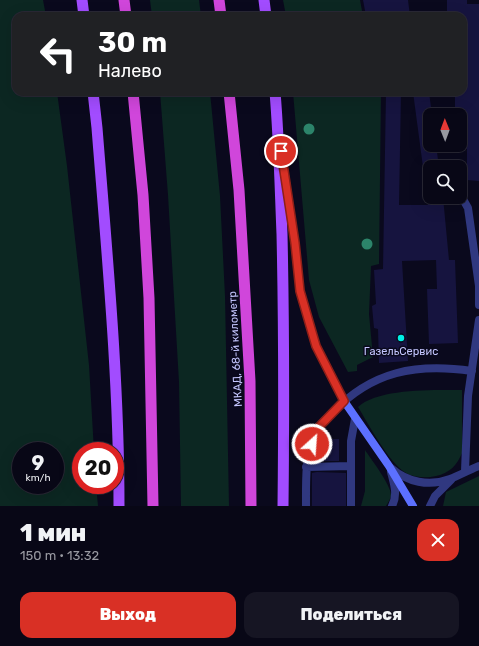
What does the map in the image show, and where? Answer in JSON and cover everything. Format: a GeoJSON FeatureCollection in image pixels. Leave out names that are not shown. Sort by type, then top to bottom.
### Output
{"type":"FeatureCollection","features":[{"type":"Feature","properties":{"kind":"highway"},"geometry":{"type":"LineString","coordinates":[[124,0],[126,12]]}},
{"type":"Feature","properties":{"kind":"highway"},"geometry":{"type":"LineString","coordinates":[[219,0],[220,12]]}},
{"type":"Feature","properties":{"kind":"highway"},"geometry":{"type":"LineString","coordinates":[[133,96],[143,195],[149,298],[153,506]]}},
{"type":"Feature","properties":{"kind":"highway","name":"МКАД, 68-й километр"},"geometry":{"type":"LineString","coordinates":[[229,96],[239,190],[250,381],[251,506]]}},
{"type":"Feature","properties":{"kind":"main road"},"geometry":{"type":"LineString","coordinates":[[82,0],[84,12]]}},
{"type":"Feature","properties":{"kind":"main road"},"geometry":{"type":"LineString","coordinates":[[264,0],[266,12]]}},
{"type":"Feature","properties":{"kind":"main road"},"geometry":{"type":"LineString","coordinates":[[93,96],[115,358],[119,506]]}},
{"type":"Feature","properties":{"kind":"main road"},"geometry":{"type":"LineString","coordinates":[[275,96],[279,136],[295,243],[300,291],[316,346],[344,401],[389,466],[413,506]]}},
{"type":"Feature","properties":{"kind":"main road"},"geometry":{"type":"LineString","coordinates":[[279,136],[284,391],[283,506]]}},
{"type":"Feature","properties":{"kind":"lane"},"geometry":{"type":"LineString","coordinates":[[466,204],[468,208],[479,286],[479,304]]}},
{"type":"Feature","properties":{"kind":"lane"},"geometry":{"type":"LineString","coordinates":[[465,471],[468,396],[479,320]]}},
{"type":"Feature","properties":{"kind":"lane"},"geometry":{"type":"LineString","coordinates":[[306,506],[306,466],[314,432],[344,401],[364,386],[383,377],[409,371],[436,368],[472,371]]}},
{"type":"Feature","properties":{"kind":"lane"},"geometry":{"type":"LineString","coordinates":[[351,506],[351,441],[356,419]]}},
{"type":"Feature","properties":{"kind":"lane"},"geometry":{"type":"LineString","coordinates":[[306,466],[351,466]]}},
{"type":"Feature","properties":{"kind":"lane"},"geometry":{"type":"LineString","coordinates":[[389,466],[406,479],[431,483],[449,479],[479,466]]}},
{"type":"Feature","properties":{"kind":"lane"},"geometry":{"type":"LineString","coordinates":[[389,466],[396,494],[392,506]]}},
{"type":"Feature","properties":{"kind":"lane"},"geometry":{"type":"LineString","coordinates":[[430,506],[434,497],[441,488],[465,471]]}},
{"type":"Feature","properties":{"kind":"green space"},"geometry":{"type":"Polygon","coordinates":[[[0,0],[43,0],[45,12],[12,12],[12,96],[58,96],[67,166],[89,365],[93,442],[72,442],[72,494],[97,494],[98,506],[0,506],[0,0]]]}},
{"type":"Feature","properties":{"kind":"green space"},"geometry":{"type":"Polygon","coordinates":[[[150,0],[199,0],[200,12],[152,12],[150,0]]]}},
{"type":"Feature","properties":{"kind":"green space"},"geometry":{"type":"Polygon","coordinates":[[[283,0],[360,0],[362,12],[285,12],[283,0]]]}},
{"type":"Feature","properties":{"kind":"green space"},"geometry":{"type":"Polygon","coordinates":[[[160,96],[210,96],[220,196],[225,296],[229,506],[181,506],[179,382],[168,195],[160,96]]]}},
{"type":"Feature","properties":{"kind":"green space"},"geometry":{"type":"Polygon","coordinates":[[[293,96],[381,96],[379,264],[371,266],[369,314],[373,357],[357,365],[357,371],[348,372],[319,317],[309,280],[293,96]]]}},
{"type":"Feature","properties":{"kind":"green space"},"geometry":{"type":"Polygon","coordinates":[[[423,390],[462,390],[462,453],[458,461],[449,471],[432,477],[413,476],[400,468],[386,452],[358,407],[379,396],[393,393],[423,390]]]}},
{"type":"Feature","properties":{"kind":"green space"},"geometry":{"type":"Polygon","coordinates":[[[365,450],[388,485],[391,496],[386,506],[361,506],[365,491],[365,450]]]}},
{"type":"Feature","properties":{"kind":"green space"},"geometry":{"type":"Polygon","coordinates":[[[479,476],[479,506],[443,506],[446,492],[479,476]]]}},
{"type":"Feature","properties":{"kind":"building"},"geometry":{"type":"Polygon","coordinates":[[[363,0],[408,0],[410,12],[365,12],[363,0]]]}},
{"type":"Feature","properties":{"kind":"building"},"geometry":{"type":"Polygon","coordinates":[[[447,0],[467,0],[467,4],[479,4],[479,181],[467,180],[467,108],[455,108],[455,96],[467,96],[467,12],[447,12],[447,0]]]}},
{"type":"Feature","properties":{"kind":"building"},"geometry":{"type":"Polygon","coordinates":[[[386,96],[401,96],[399,205],[444,204],[449,260],[455,260],[458,343],[429,344],[427,289],[437,289],[436,260],[402,261],[408,361],[379,363],[378,329],[374,328],[372,306],[376,304],[374,270],[383,269],[386,96]]]}},
{"type":"Feature","properties":{"kind":"building"},"geometry":{"type":"Polygon","coordinates":[[[414,96],[430,96],[431,108],[423,108],[423,152],[437,152],[438,160],[423,160],[423,167],[414,96]]]}},
{"type":"Feature","properties":{"kind":"building"},"geometry":{"type":"Polygon","coordinates":[[[318,439],[339,439],[339,461],[317,461],[318,439]]]}},
{"type":"Feature","properties":{"kind":"building"},"geometry":{"type":"Polygon","coordinates":[[[312,473],[346,473],[346,506],[312,506],[312,473]]]}},
{"type":"Feature","properties":{"kind":"place","name":"ГазельСервис"},"geometry":{"type":"Point","coordinates":[401,338]}},
{"type":"Feature","properties":{"kind":"route"},"geometry":{"type":"LineString","coordinates":[[281,151],[295,243],[300,291],[316,346],[344,401],[314,432],[312,444]]}}]}
